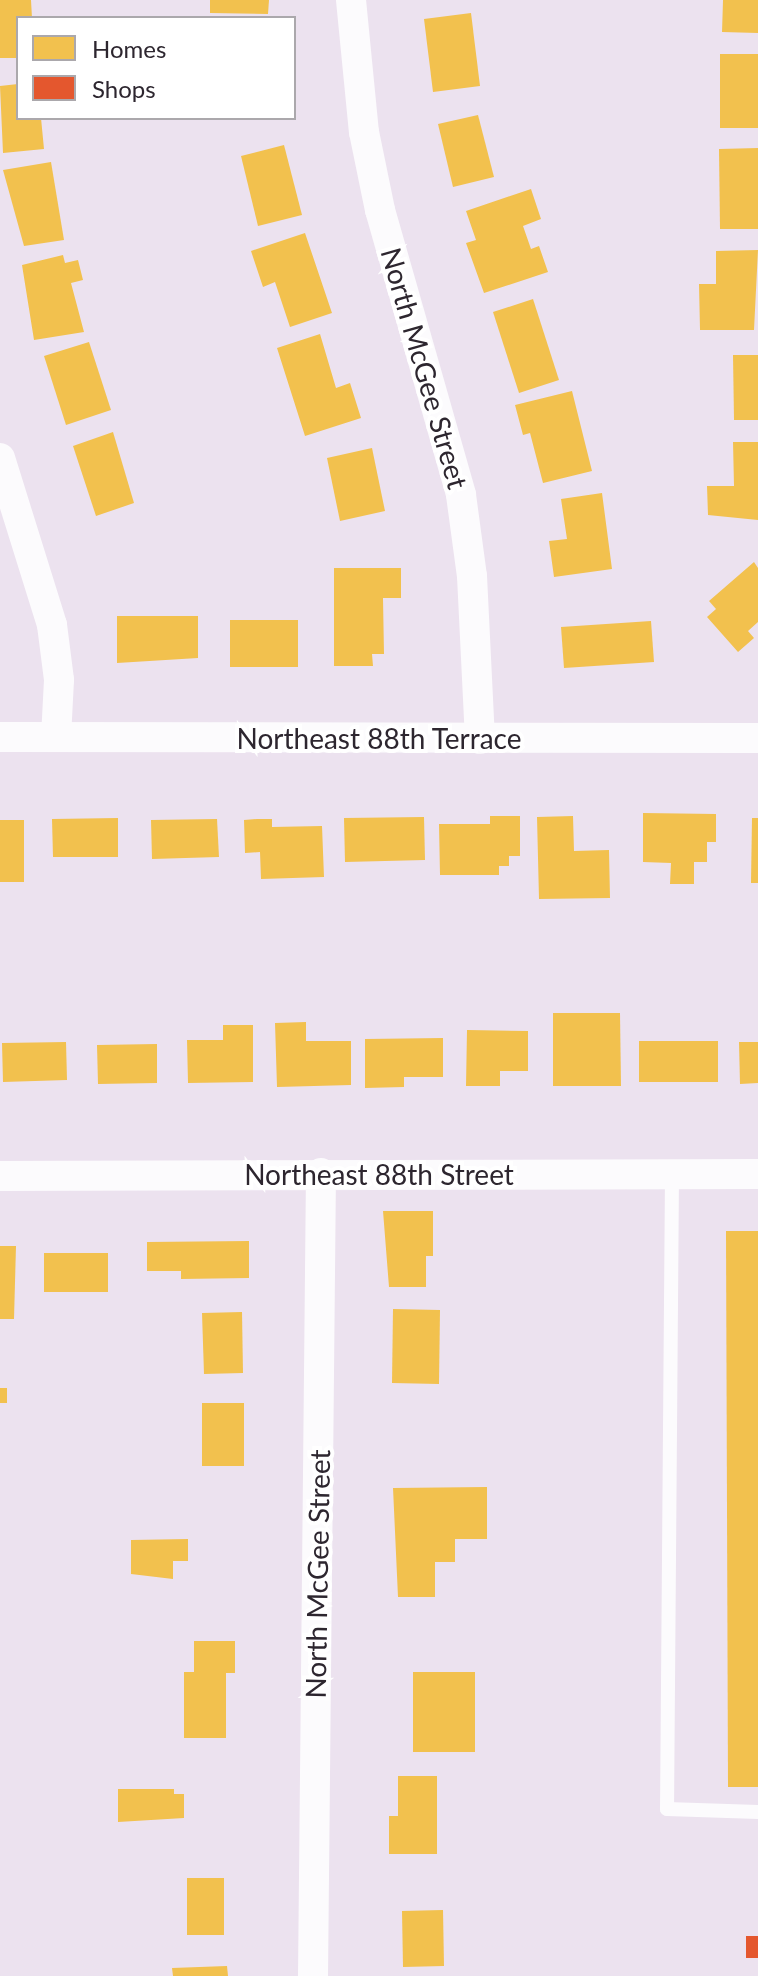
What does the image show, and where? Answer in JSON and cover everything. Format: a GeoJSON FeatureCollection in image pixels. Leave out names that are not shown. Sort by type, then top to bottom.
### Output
{"type":"FeatureCollection","features":[{"type":"Feature","properties":{"kind":"street","name":"North McGee Street"},"geometry":{"type":"LineString","coordinates":[[351,0],[364,132],[380,210],[461,495],[472,576],[480,739]]}},
{"type":"Feature","properties":{"kind":"street"},"geometry":{"type":"LineString","coordinates":[[0,458],[52,625],[59,680],[56,737]]}},
{"type":"Feature","properties":{"kind":"street","name":"Northeast 88th Terrace"},"geometry":{"type":"LineString","coordinates":[[0,737],[758,738]]}},
{"type":"Feature","properties":{"kind":"street","name":"North McGee Street"},"geometry":{"type":"LineString","coordinates":[[313,1976],[321,1173]]}},
{"type":"Feature","properties":{"kind":"street","name":"Northeast 88th Street"},"geometry":{"type":"LineString","coordinates":[[0,1176],[758,1174]]}},
{"type":"Feature","properties":{"kind":"lane"},"geometry":{"type":"LineString","coordinates":[[672,1175],[667,1809],[758,1812]]}},
{"type":"Feature","properties":{"kind":"building: Homes"},"geometry":{"type":"Polygon","coordinates":[[[0,0],[31,0],[32,16],[16,16],[16,58],[0,58],[0,0]]]}},
{"type":"Feature","properties":{"kind":"building: Homes"},"geometry":{"type":"Polygon","coordinates":[[[210,0],[269,0],[268,14],[210,13],[210,0]]]}},
{"type":"Feature","properties":{"kind":"building: Homes"},"geometry":{"type":"Polygon","coordinates":[[[723,0],[758,0],[758,33],[722,32],[723,0]]]}},
{"type":"Feature","properties":{"kind":"building: Homes"},"geometry":{"type":"Polygon","coordinates":[[[471,13],[480,86],[433,92],[424,19],[471,13]]]}},
{"type":"Feature","properties":{"kind":"building: Homes"},"geometry":{"type":"Polygon","coordinates":[[[720,54],[758,54],[758,128],[720,128],[720,54]]]}},
{"type":"Feature","properties":{"kind":"building: Homes"},"geometry":{"type":"Polygon","coordinates":[[[16,84],[16,120],[41,120],[44,149],[3,153],[0,86],[16,84]]]}},
{"type":"Feature","properties":{"kind":"building: Homes"},"geometry":{"type":"Polygon","coordinates":[[[478,115],[494,177],[453,187],[438,124],[478,115]]]}},
{"type":"Feature","properties":{"kind":"building: Homes"},"geometry":{"type":"Polygon","coordinates":[[[284,145],[302,215],[258,226],[241,156],[284,145]]]}},
{"type":"Feature","properties":{"kind":"building: Homes"},"geometry":{"type":"Polygon","coordinates":[[[758,148],[758,229],[720,229],[719,149],[758,148]]]}},
{"type":"Feature","properties":{"kind":"building: Homes"},"geometry":{"type":"Polygon","coordinates":[[[51,162],[64,240],[24,246],[3,170],[51,162]]]}},
{"type":"Feature","properties":{"kind":"building: Homes"},"geometry":{"type":"Polygon","coordinates":[[[531,189],[541,219],[523,226],[531,249],[539,246],[548,272],[484,293],[466,243],[476,240],[466,211],[531,189]]]}},
{"type":"Feature","properties":{"kind":"building: Homes"},"geometry":{"type":"Polygon","coordinates":[[[305,233],[332,313],[290,327],[275,282],[263,287],[251,251],[305,233]]]}},
{"type":"Feature","properties":{"kind":"building: Homes"},"geometry":{"type":"Polygon","coordinates":[[[758,250],[754,330],[700,330],[699,284],[716,284],[716,251],[758,250]]]}},
{"type":"Feature","properties":{"kind":"building: Homes"},"geometry":{"type":"Polygon","coordinates":[[[63,255],[65,263],[78,260],[83,280],[71,283],[84,332],[34,340],[22,265],[63,255]]]}},
{"type":"Feature","properties":{"kind":"building: Homes"},"geometry":{"type":"Polygon","coordinates":[[[533,299],[559,380],[519,393],[493,312],[533,299]]]}},
{"type":"Feature","properties":{"kind":"building: Homes"},"geometry":{"type":"Polygon","coordinates":[[[320,334],[336,388],[350,383],[361,418],[305,436],[277,348],[320,334]]]}},
{"type":"Feature","properties":{"kind":"building: Homes"},"geometry":{"type":"Polygon","coordinates":[[[89,342],[111,410],[66,425],[44,356],[89,342]]]}},
{"type":"Feature","properties":{"kind":"building: Homes"},"geometry":{"type":"Polygon","coordinates":[[[733,355],[758,355],[758,420],[734,420],[733,355]]]}},
{"type":"Feature","properties":{"kind":"building: Homes"},"geometry":{"type":"Polygon","coordinates":[[[572,391],[592,471],[543,483],[530,433],[523,435],[515,405],[572,391]]]}},
{"type":"Feature","properties":{"kind":"building: Homes"},"geometry":{"type":"Polygon","coordinates":[[[113,432],[134,503],[96,516],[73,446],[113,432]]]}},
{"type":"Feature","properties":{"kind":"building: Homes"},"geometry":{"type":"Polygon","coordinates":[[[733,442],[758,442],[758,520],[708,515],[707,486],[734,486],[733,442]]]}},
{"type":"Feature","properties":{"kind":"building: Homes"},"geometry":{"type":"Polygon","coordinates":[[[372,448],[385,511],[340,521],[327,458],[372,448]]]}},
{"type":"Feature","properties":{"kind":"building: Homes"},"geometry":{"type":"Polygon","coordinates":[[[602,493],[612,569],[554,577],[549,541],[567,539],[561,499],[602,493]]]}},
{"type":"Feature","properties":{"kind":"building: Homes"},"geometry":{"type":"Polygon","coordinates":[[[754,562],[758,568],[758,622],[748,631],[754,638],[738,652],[707,617],[716,609],[709,601],[754,562]]]}},
{"type":"Feature","properties":{"kind":"building: Homes"},"geometry":{"type":"Polygon","coordinates":[[[334,568],[401,568],[401,598],[383,598],[384,654],[372,654],[373,666],[334,666],[334,568]]]}},
{"type":"Feature","properties":{"kind":"building: Homes"},"geometry":{"type":"Polygon","coordinates":[[[117,616],[198,616],[198,658],[117,663],[117,616]]]}},
{"type":"Feature","properties":{"kind":"building: Homes"},"geometry":{"type":"Polygon","coordinates":[[[230,620],[298,620],[298,667],[230,667],[230,620]]]}},
{"type":"Feature","properties":{"kind":"building: Homes"},"geometry":{"type":"Polygon","coordinates":[[[651,621],[654,662],[564,668],[561,627],[651,621]]]}},
{"type":"Feature","properties":{"kind":"building: Homes"},"geometry":{"type":"Polygon","coordinates":[[[643,813],[716,814],[716,842],[707,842],[707,862],[694,862],[694,884],[670,884],[671,863],[643,862],[643,813]]]}},
{"type":"Feature","properties":{"kind":"building: Homes"},"geometry":{"type":"Polygon","coordinates":[[[490,816],[520,816],[520,856],[509,856],[509,866],[499,866],[499,875],[440,875],[439,824],[490,824],[490,816]]]}},
{"type":"Feature","properties":{"kind":"building: Homes"},"geometry":{"type":"Polygon","coordinates":[[[573,816],[574,851],[609,850],[610,898],[539,899],[537,817],[573,816]]]}},
{"type":"Feature","properties":{"kind":"building: Homes"},"geometry":{"type":"Polygon","coordinates":[[[424,817],[425,860],[345,862],[344,818],[424,817]]]}},
{"type":"Feature","properties":{"kind":"building: Homes"},"geometry":{"type":"Polygon","coordinates":[[[118,818],[118,857],[53,857],[52,819],[118,818]]]}},
{"type":"Feature","properties":{"kind":"building: Homes"},"geometry":{"type":"Polygon","coordinates":[[[752,818],[758,818],[758,883],[751,883],[752,818]]]}},
{"type":"Feature","properties":{"kind":"building: Homes"},"geometry":{"type":"Polygon","coordinates":[[[217,819],[219,857],[152,859],[151,820],[217,819]]]}},
{"type":"Feature","properties":{"kind":"building: Homes"},"geometry":{"type":"Polygon","coordinates":[[[272,819],[272,827],[322,826],[324,877],[261,879],[260,852],[245,853],[244,820],[272,819]]]}},
{"type":"Feature","properties":{"kind":"building: Homes"},"geometry":{"type":"Polygon","coordinates":[[[0,820],[24,820],[24,882],[0,882],[0,820]]]}},
{"type":"Feature","properties":{"kind":"building: Homes"},"geometry":{"type":"Polygon","coordinates":[[[553,1013],[620,1013],[621,1086],[553,1086],[553,1013]]]}},
{"type":"Feature","properties":{"kind":"building: Homes"},"geometry":{"type":"Polygon","coordinates":[[[306,1022],[306,1041],[351,1041],[351,1085],[277,1087],[275,1023],[306,1022]]]}},
{"type":"Feature","properties":{"kind":"building: Homes"},"geometry":{"type":"Polygon","coordinates":[[[223,1025],[253,1025],[253,1082],[188,1083],[187,1040],[223,1040],[223,1025]]]}},
{"type":"Feature","properties":{"kind":"building: Homes"},"geometry":{"type":"Polygon","coordinates":[[[467,1030],[528,1031],[528,1071],[500,1071],[500,1086],[466,1086],[467,1030]]]}},
{"type":"Feature","properties":{"kind":"building: Homes"},"geometry":{"type":"Polygon","coordinates":[[[443,1038],[443,1077],[404,1077],[404,1087],[365,1088],[365,1039],[443,1038]]]}},
{"type":"Feature","properties":{"kind":"building: Homes"},"geometry":{"type":"Polygon","coordinates":[[[639,1041],[718,1041],[718,1082],[639,1082],[639,1041]]]}},
{"type":"Feature","properties":{"kind":"building: Homes"},"geometry":{"type":"Polygon","coordinates":[[[66,1042],[67,1080],[3,1082],[2,1043],[66,1042]]]}},
{"type":"Feature","properties":{"kind":"building: Homes"},"geometry":{"type":"Polygon","coordinates":[[[739,1042],[758,1042],[758,1083],[740,1084],[739,1042]]]}},
{"type":"Feature","properties":{"kind":"building: Homes"},"geometry":{"type":"Polygon","coordinates":[[[157,1044],[157,1083],[98,1084],[97,1045],[157,1044]]]}},
{"type":"Feature","properties":{"kind":"building: Homes"},"geometry":{"type":"Polygon","coordinates":[[[383,1211],[433,1211],[433,1256],[426,1256],[426,1287],[389,1287],[383,1211]]]}},
{"type":"Feature","properties":{"kind":"building: Homes"},"geometry":{"type":"Polygon","coordinates":[[[726,1231],[758,1231],[758,1787],[728,1787],[726,1231]]]}},
{"type":"Feature","properties":{"kind":"building: Homes"},"geometry":{"type":"Polygon","coordinates":[[[249,1241],[249,1278],[181,1279],[181,1271],[147,1271],[147,1242],[249,1241]]]}},
{"type":"Feature","properties":{"kind":"building: Homes"},"geometry":{"type":"Polygon","coordinates":[[[0,1246],[16,1246],[14,1319],[0,1319],[0,1246]]]}},
{"type":"Feature","properties":{"kind":"building: Homes"},"geometry":{"type":"Polygon","coordinates":[[[44,1253],[108,1253],[108,1292],[44,1292],[44,1253]]]}},
{"type":"Feature","properties":{"kind":"building: Homes"},"geometry":{"type":"Polygon","coordinates":[[[393,1309],[440,1310],[439,1384],[392,1383],[393,1309]]]}},
{"type":"Feature","properties":{"kind":"building: Homes"},"geometry":{"type":"Polygon","coordinates":[[[242,1312],[243,1373],[204,1374],[202,1313],[242,1312]]]}},
{"type":"Feature","properties":{"kind":"building: Homes"},"geometry":{"type":"Polygon","coordinates":[[[0,1388],[7,1388],[7,1403],[0,1403],[0,1388]]]}},
{"type":"Feature","properties":{"kind":"building: Homes"},"geometry":{"type":"Polygon","coordinates":[[[202,1403],[244,1403],[244,1466],[202,1466],[202,1403]]]}},
{"type":"Feature","properties":{"kind":"building: Homes"},"geometry":{"type":"Polygon","coordinates":[[[487,1487],[487,1539],[455,1539],[455,1562],[435,1562],[435,1597],[398,1597],[393,1488],[487,1487]]]}},
{"type":"Feature","properties":{"kind":"building: Homes"},"geometry":{"type":"Polygon","coordinates":[[[188,1539],[188,1561],[173,1561],[173,1579],[131,1574],[131,1540],[188,1539]]]}},
{"type":"Feature","properties":{"kind":"building: Homes"},"geometry":{"type":"Polygon","coordinates":[[[194,1641],[235,1641],[235,1673],[226,1673],[226,1738],[184,1738],[184,1672],[194,1672],[194,1641]]]}},
{"type":"Feature","properties":{"kind":"building: Homes"},"geometry":{"type":"Polygon","coordinates":[[[413,1672],[475,1672],[475,1752],[413,1752],[413,1672]]]}},
{"type":"Feature","properties":{"kind":"building: Homes"},"geometry":{"type":"Polygon","coordinates":[[[398,1776],[437,1776],[437,1854],[389,1854],[389,1816],[398,1816],[398,1776]]]}},
{"type":"Feature","properties":{"kind":"building: Homes"},"geometry":{"type":"Polygon","coordinates":[[[118,1789],[174,1789],[174,1794],[184,1794],[184,1818],[118,1822],[118,1789]]]}},
{"type":"Feature","properties":{"kind":"building: Homes"},"geometry":{"type":"Polygon","coordinates":[[[187,1878],[224,1878],[224,1935],[187,1935],[187,1878]]]}},
{"type":"Feature","properties":{"kind":"building: Homes"},"geometry":{"type":"Polygon","coordinates":[[[443,1910],[444,1966],[403,1967],[402,1911],[443,1910]]]}},
{"type":"Feature","properties":{"kind":"building: Homes"},"geometry":{"type":"Polygon","coordinates":[[[227,1966],[228,1976],[173,1976],[172,1968],[227,1966]]]}},
{"type":"Feature","properties":{"kind":"building: Shops"},"geometry":{"type":"Polygon","coordinates":[[[746,1936],[758,1936],[758,1958],[746,1958],[746,1936]]]}}]}
